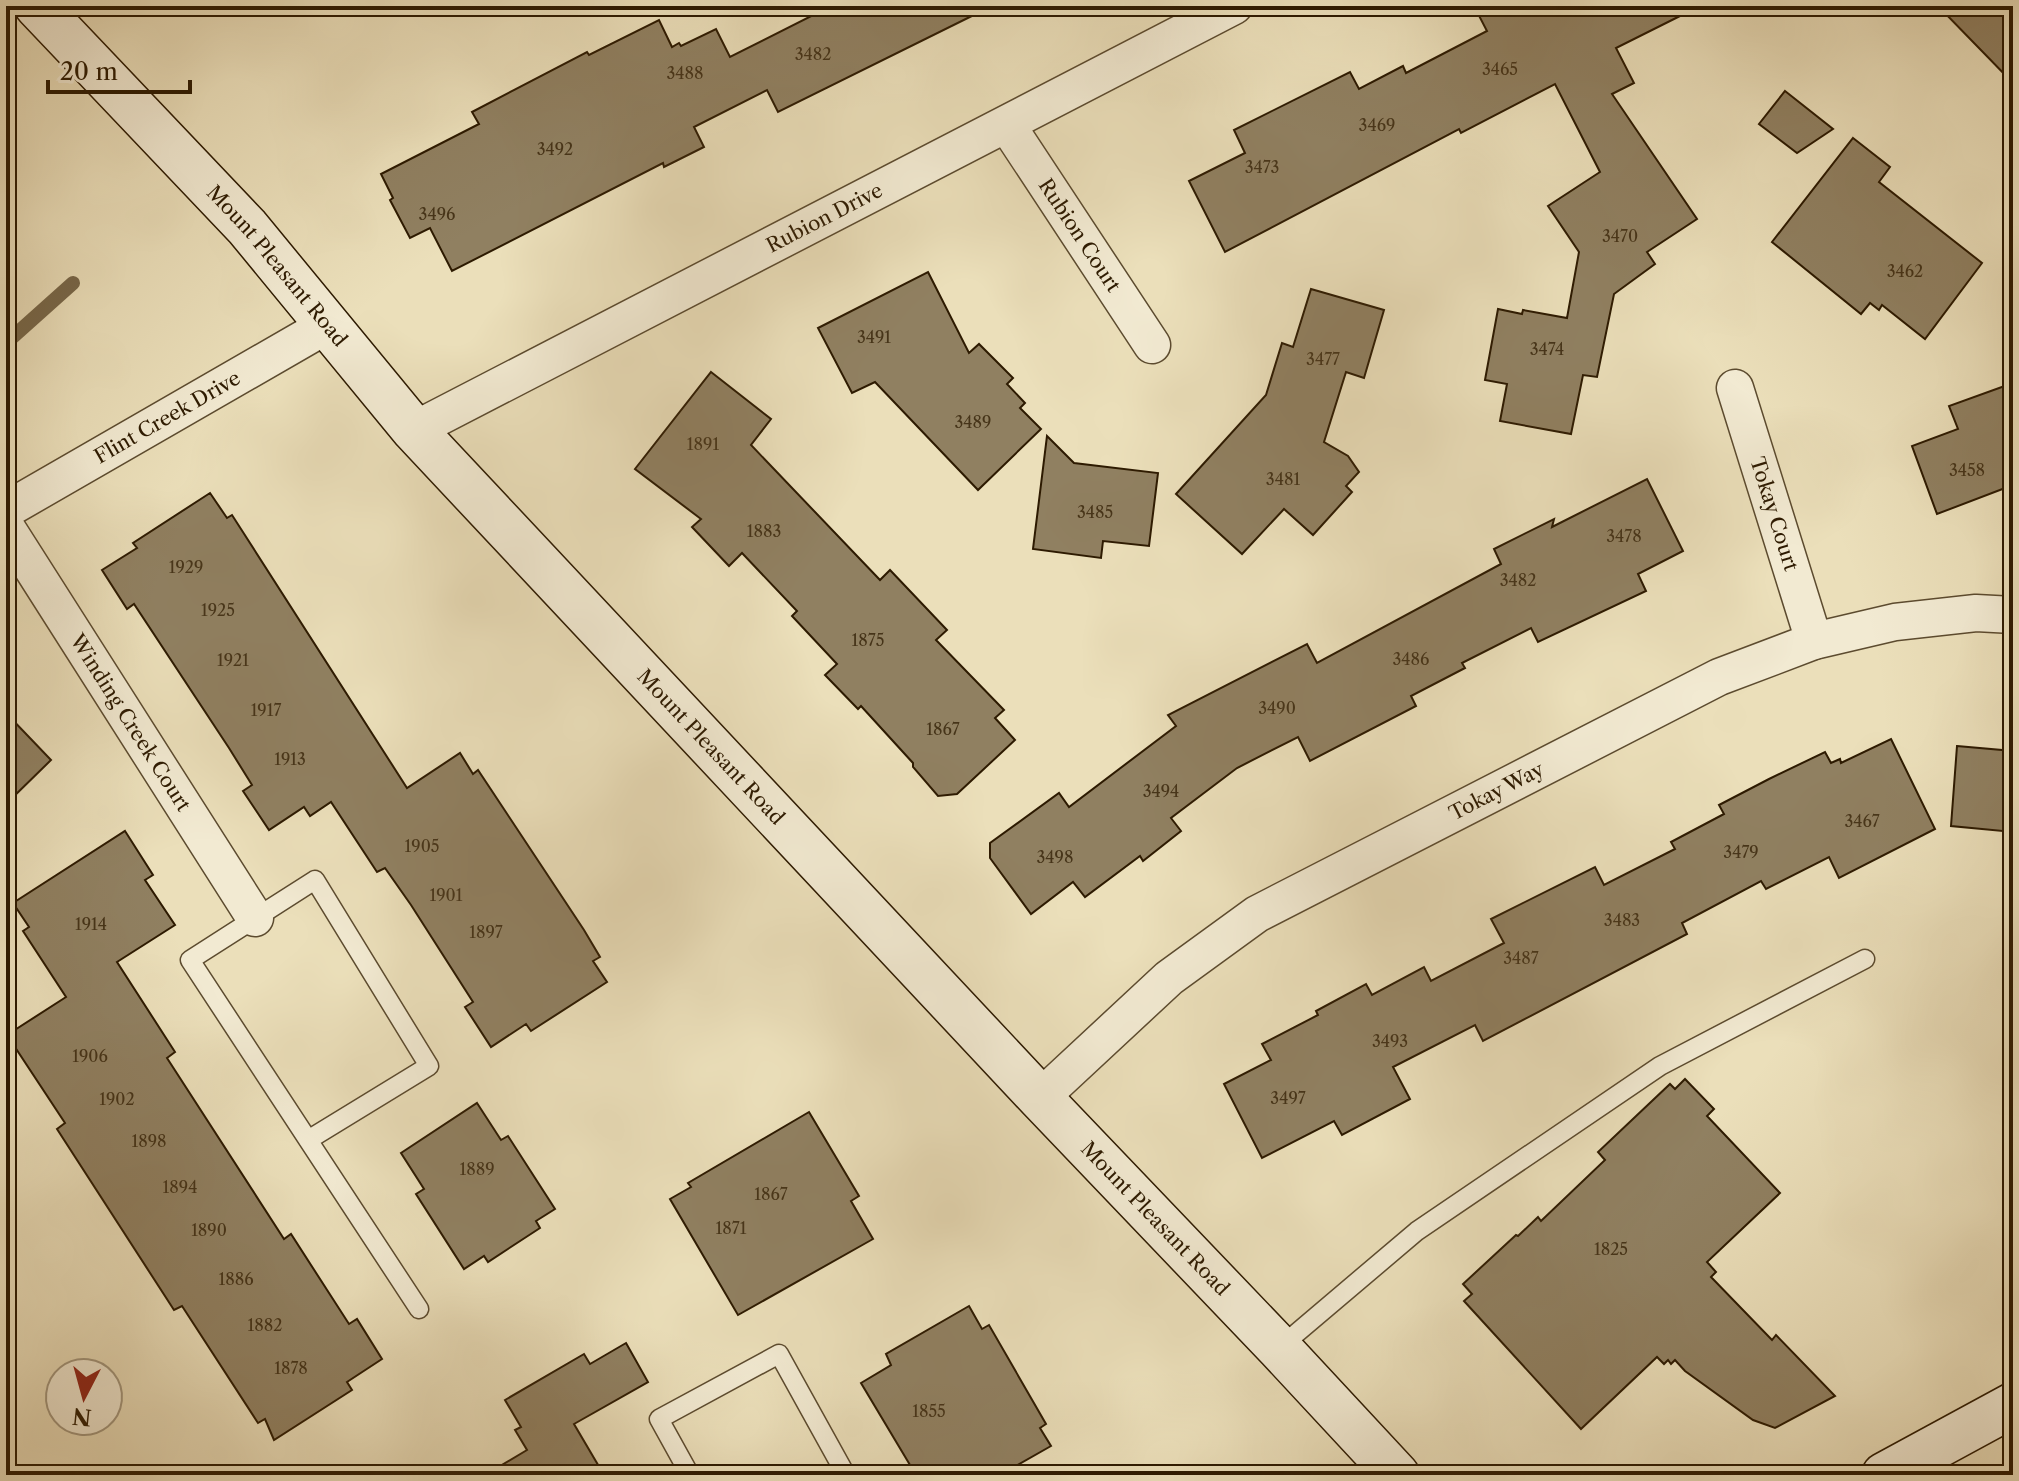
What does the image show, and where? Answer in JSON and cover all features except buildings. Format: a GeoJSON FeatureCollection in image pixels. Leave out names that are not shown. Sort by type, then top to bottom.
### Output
{"type":"FeatureCollection","features":[{"type":"Feature","properties":{"kind":"street","name":"Mount Pleasant Road"},"geometry":{"type":"LineString","coordinates":[[37,6],[247,227],[414,430],[1397,1475]]}},
{"type":"Feature","properties":{"kind":"street","name":"Rubion Drive"},"geometry":{"type":"LineString","coordinates":[[414,430],[1234,6]]}},
{"type":"Feature","properties":{"kind":"street","name":"Rubion Court"},"geometry":{"type":"LineString","coordinates":[[1007,125],[1152,345]]}},
{"type":"Feature","properties":{"kind":"street","name":"Flint Creek Drive"},"geometry":{"type":"LineString","coordinates":[[6,510],[329,324]]}},
{"type":"Feature","properties":{"kind":"street","name":"Tokay Court"},"geometry":{"type":"LineString","coordinates":[[1735,388],[1814,641]]}},
{"type":"Feature","properties":{"kind":"street","name":"Winding Creek Court"},"geometry":{"type":"LineString","coordinates":[[6,527],[255,918]]}},
{"type":"Feature","properties":{"kind":"street","name":"Tokay Way"},"geometry":{"type":"LineString","coordinates":[[1040,1098],[1169,978],[1257,914],[1719,677],[1814,641],[1895,622],[1976,613],[2013,615]]}},
{"type":"Feature","properties":{"kind":"street"},"geometry":{"type":"LineString","coordinates":[[1884,1475],[2013,1405]]}},
{"type":"Feature","properties":{"kind":"lane"},"geometry":{"type":"LineString","coordinates":[[308,1140],[429,1066],[315,880],[190,960],[308,1140],[419,1309]]}},
{"type":"Feature","properties":{"kind":"lane"},"geometry":{"type":"LineString","coordinates":[[1279,1348],[1417,1231],[1660,1066],[1865,959]]}},
{"type":"Feature","properties":{"kind":"lane"},"geometry":{"type":"LineString","coordinates":[[690,1475],[659,1419],[779,1354],[846,1475]]}},
{"type":"Feature","properties":{"kind":"waterway"},"geometry":{"type":"LineString","coordinates":[[6,343],[73,283]]}}]}
